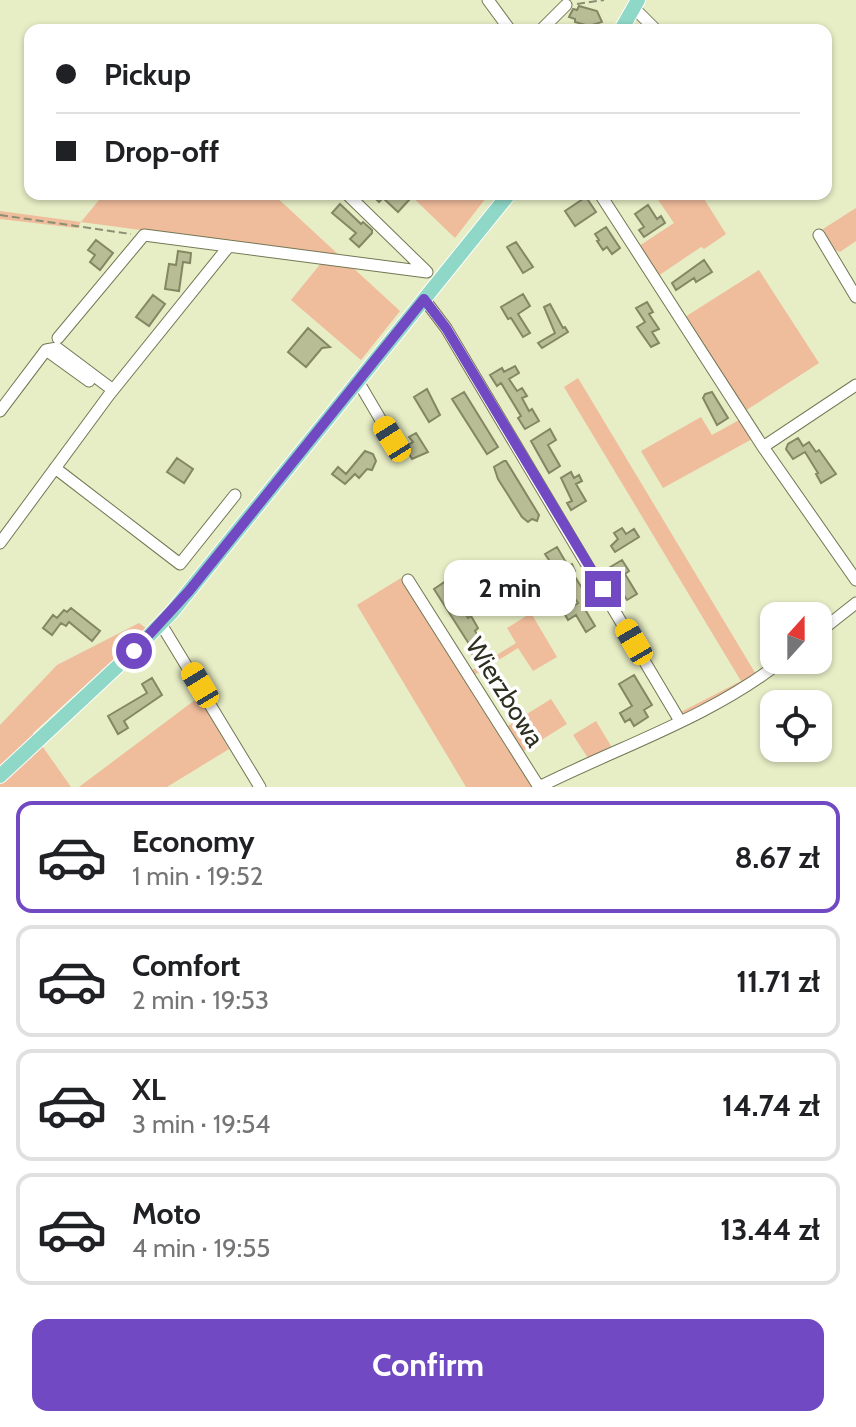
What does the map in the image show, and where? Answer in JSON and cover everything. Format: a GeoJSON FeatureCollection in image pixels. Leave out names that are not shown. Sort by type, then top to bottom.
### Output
{"type":"FeatureCollection","features":[{"type":"Feature","properties":{"kind":"main road"},"geometry":{"type":"LineString","coordinates":[[624,24],[636,4]]}},
{"type":"Feature","properties":{"kind":"main road"},"geometry":{"type":"LineString","coordinates":[[0,776],[161,624],[424,299],[432,277],[503,200]]}},
{"type":"Feature","properties":{"kind":"street"},"geometry":{"type":"LineString","coordinates":[[488,0],[506,24]]}},
{"type":"Feature","properties":{"kind":"street"},"geometry":{"type":"LineString","coordinates":[[636,4],[651,24]]}},
{"type":"Feature","properties":{"kind":"street"},"geometry":{"type":"LineString","coordinates":[[547,24],[566,5]]}},
{"type":"Feature","properties":{"kind":"street"},"geometry":{"type":"LineString","coordinates":[[353,200],[432,277]]}},
{"type":"Feature","properties":{"kind":"street"},"geometry":{"type":"LineString","coordinates":[[604,200],[763,447],[856,580]]}},
{"type":"Feature","properties":{"kind":"street"},"geometry":{"type":"LineString","coordinates":[[58,338],[144,235],[432,277]]}},
{"type":"Feature","properties":{"kind":"street"},"geometry":{"type":"LineString","coordinates":[[819,235],[856,297]]}},
{"type":"Feature","properties":{"kind":"street"},"geometry":{"type":"LineString","coordinates":[[0,543],[111,392],[229,246]]}},
{"type":"Feature","properties":{"kind":"street"},"geometry":{"type":"LineString","coordinates":[[424,299],[446,328],[680,721]]}},
{"type":"Feature","properties":{"kind":"street"},"geometry":{"type":"LineString","coordinates":[[0,411],[46,350],[57,348],[111,392]]}},
{"type":"Feature","properties":{"kind":"street"},"geometry":{"type":"LineString","coordinates":[[357,383],[392,439]]}},
{"type":"Feature","properties":{"kind":"street"},"geometry":{"type":"LineString","coordinates":[[763,447],[856,385]]}},
{"type":"Feature","properties":{"kind":"street"},"geometry":{"type":"LineString","coordinates":[[55,468],[180,564],[235,495]]}},
{"type":"Feature","properties":{"kind":"street","name":"Wierzbowa"},"geometry":{"type":"LineString","coordinates":[[408,580],[539,787]]}},
{"type":"Feature","properties":{"kind":"street"},"geometry":{"type":"LineString","coordinates":[[832,622],[856,603]]}},
{"type":"Feature","properties":{"kind":"street"},"geometry":{"type":"LineString","coordinates":[[161,624],[260,787]]}},
{"type":"Feature","properties":{"kind":"street"},"geometry":{"type":"LineString","coordinates":[[539,787],[748,687],[765,674]]}},
{"type":"Feature","properties":{"kind":"path"},"geometry":{"type":"LineString","coordinates":[[566,5],[604,0]]}},
{"type":"Feature","properties":{"kind":"path"},"geometry":{"type":"LineString","coordinates":[[0,215],[144,235]]}},
{"type":"Feature","properties":{"kind":"shaded area"},"geometry":{"type":"Polygon","coordinates":[[[99,200],[279,200],[341,257],[81,222],[99,200]]]}},
{"type":"Feature","properties":{"kind":"shaded area"},"geometry":{"type":"Polygon","coordinates":[[[415,200],[484,200],[455,238],[415,200]]]}},
{"type":"Feature","properties":{"kind":"shaded area"},"geometry":{"type":"Polygon","coordinates":[[[658,200],[705,200],[726,234],[658,276],[639,246],[674,223],[658,200]]]}},
{"type":"Feature","properties":{"kind":"shaded area"},"geometry":{"type":"Polygon","coordinates":[[[856,208],[856,241],[840,252],[835,250],[823,229],[856,208]]]}},
{"type":"Feature","properties":{"kind":"shaded area"},"geometry":{"type":"Polygon","coordinates":[[[0,211],[81,222],[77,228],[0,219],[0,211]]]}},
{"type":"Feature","properties":{"kind":"shaded area"},"geometry":{"type":"Polygon","coordinates":[[[322,262],[351,266],[400,311],[361,360],[291,300],[322,262]]]}},
{"type":"Feature","properties":{"kind":"shaded area"},"geometry":{"type":"Polygon","coordinates":[[[759,270],[819,363],[745,411],[685,317],[759,270]]]}},
{"type":"Feature","properties":{"kind":"shaded area"},"geometry":{"type":"Polygon","coordinates":[[[578,378],[757,676],[683,715],[679,713],[741,681],[564,387],[578,378]]]}},
{"type":"Feature","properties":{"kind":"shaded area"},"geometry":{"type":"Polygon","coordinates":[[[701,417],[712,435],[741,419],[754,438],[663,488],[641,451],[701,417]]]}},
{"type":"Feature","properties":{"kind":"shaded area"},"geometry":{"type":"Polygon","coordinates":[[[401,578],[535,787],[466,787],[357,605],[401,578]]]}},
{"type":"Feature","properties":{"kind":"shaded area"},"geometry":{"type":"Polygon","coordinates":[[[531,613],[557,657],[533,671],[518,648],[474,675],[471,671],[516,643],[507,628],[531,613]]]}},
{"type":"Feature","properties":{"kind":"shaded area"},"geometry":{"type":"Polygon","coordinates":[[[139,623],[147,629],[33,733],[71,787],[0,787],[0,725],[57,665],[139,623]]]}},
{"type":"Feature","properties":{"kind":"shaded area"},"geometry":{"type":"Polygon","coordinates":[[[199,697],[229,749],[167,787],[79,787],[199,697]]]}},
{"type":"Feature","properties":{"kind":"shaded area"},"geometry":{"type":"Polygon","coordinates":[[[551,699],[567,724],[522,752],[506,727],[551,699]]]}},
{"type":"Feature","properties":{"kind":"shaded area"},"geometry":{"type":"Polygon","coordinates":[[[596,721],[611,746],[588,758],[573,735],[596,721]]]}},
{"type":"Feature","properties":{"kind":"building"},"geometry":{"type":"Polygon","coordinates":[[[579,6],[597,11],[602,22],[575,22],[569,17],[573,9],[577,10],[579,6]]]}},
{"type":"Feature","properties":{"kind":"building"},"geometry":{"type":"Polygon","coordinates":[[[385,200],[409,200],[398,212],[385,200]]]}},
{"type":"Feature","properties":{"kind":"building"},"geometry":{"type":"Polygon","coordinates":[[[582,200],[588,200],[596,212],[575,226],[565,211],[582,200]]]}},
{"type":"Feature","properties":{"kind":"building"},"geometry":{"type":"Polygon","coordinates":[[[340,204],[372,230],[359,247],[350,239],[356,233],[332,213],[340,204]]]}},
{"type":"Feature","properties":{"kind":"building"},"geometry":{"type":"Polygon","coordinates":[[[648,205],[657,219],[661,216],[665,223],[644,237],[639,230],[644,227],[635,214],[648,205]]]}},
{"type":"Feature","properties":{"kind":"building"},"geometry":{"type":"Polygon","coordinates":[[[606,227],[620,248],[612,254],[607,247],[603,250],[595,234],[606,227]]]}},
{"type":"Feature","properties":{"kind":"building"},"geometry":{"type":"Polygon","coordinates":[[[96,240],[113,253],[100,270],[90,262],[95,255],[88,250],[96,240]]]}},
{"type":"Feature","properties":{"kind":"building"},"geometry":{"type":"Polygon","coordinates":[[[516,242],[533,267],[523,273],[507,247],[516,242]]]}},
{"type":"Feature","properties":{"kind":"building"},"geometry":{"type":"Polygon","coordinates":[[[178,251],[191,253],[190,263],[183,262],[179,291],[165,289],[169,264],[176,265],[178,251]]]}},
{"type":"Feature","properties":{"kind":"building"},"geometry":{"type":"Polygon","coordinates":[[[704,260],[712,272],[696,282],[694,278],[676,290],[672,283],[704,260]]]}},
{"type":"Feature","properties":{"kind":"building"},"geometry":{"type":"Polygon","coordinates":[[[523,294],[530,306],[518,314],[530,333],[523,337],[501,307],[523,294]]]}},
{"type":"Feature","properties":{"kind":"building"},"geometry":{"type":"Polygon","coordinates":[[[153,295],[165,304],[149,326],[136,317],[153,295]]]}},
{"type":"Feature","properties":{"kind":"building"},"geometry":{"type":"Polygon","coordinates":[[[647,302],[653,312],[649,314],[659,329],[652,332],[659,343],[651,347],[637,327],[645,322],[636,308],[647,302]]]}},
{"type":"Feature","properties":{"kind":"building"},"geometry":{"type":"Polygon","coordinates":[[[550,304],[568,332],[542,348],[538,343],[555,333],[544,307],[550,304]]]}},
{"type":"Feature","properties":{"kind":"building"},"geometry":{"type":"Polygon","coordinates":[[[308,328],[330,347],[322,348],[306,367],[288,352],[308,328]]]}},
{"type":"Feature","properties":{"kind":"building"},"geometry":{"type":"Polygon","coordinates":[[[515,366],[519,373],[509,379],[517,391],[522,388],[527,396],[522,398],[539,421],[525,429],[518,418],[521,416],[501,383],[497,386],[490,375],[502,368],[504,372],[515,366]]]}},
{"type":"Feature","properties":{"kind":"building"},"geometry":{"type":"Polygon","coordinates":[[[427,389],[440,415],[429,422],[414,397],[427,389]]]}},
{"type":"Feature","properties":{"kind":"building"},"geometry":{"type":"Polygon","coordinates":[[[464,392],[498,447],[487,454],[452,399],[464,392]]]}},
{"type":"Feature","properties":{"kind":"building"},"geometry":{"type":"Polygon","coordinates":[[[712,392],[728,418],[717,425],[703,398],[712,392]]]}},
{"type":"Feature","properties":{"kind":"building"},"geometry":{"type":"Polygon","coordinates":[[[550,429],[556,440],[548,445],[560,466],[549,473],[531,441],[550,429]]]}},
{"type":"Feature","properties":{"kind":"building"},"geometry":{"type":"Polygon","coordinates":[[[416,433],[428,452],[412,459],[405,447],[413,442],[409,437],[416,433]]]}},
{"type":"Feature","properties":{"kind":"building"},"geometry":{"type":"Polygon","coordinates":[[[798,438],[803,446],[809,442],[816,452],[819,450],[836,474],[821,483],[805,452],[793,459],[786,449],[798,438]]]}},
{"type":"Feature","properties":{"kind":"building"},"geometry":{"type":"Polygon","coordinates":[[[365,451],[373,454],[376,461],[372,470],[367,469],[359,478],[355,474],[345,484],[332,474],[338,467],[346,474],[365,451]]]}},
{"type":"Feature","properties":{"kind":"building"},"geometry":{"type":"Polygon","coordinates":[[[177,458],[193,469],[184,483],[167,472],[177,458]]]}},
{"type":"Feature","properties":{"kind":"building"},"geometry":{"type":"Polygon","coordinates":[[[504,461],[539,515],[537,521],[532,519],[528,522],[522,517],[498,479],[494,467],[504,461]]]}},
{"type":"Feature","properties":{"kind":"building"},"geometry":{"type":"Polygon","coordinates":[[[571,472],[574,478],[579,475],[582,481],[576,484],[586,501],[571,510],[567,503],[572,501],[561,478],[571,472]]]}},
{"type":"Feature","properties":{"kind":"building"},"geometry":{"type":"Polygon","coordinates":[[[622,528],[626,534],[634,529],[639,537],[615,552],[611,546],[618,539],[614,533],[622,528]]]}},
{"type":"Feature","properties":{"kind":"building"},"geometry":{"type":"Polygon","coordinates":[[[557,547],[568,566],[572,564],[575,571],[572,572],[590,601],[583,606],[595,626],[586,632],[576,615],[568,620],[564,613],[578,603],[545,554],[557,547]]]}},
{"type":"Feature","properties":{"kind":"building"},"geometry":{"type":"Polygon","coordinates":[[[622,560],[629,571],[625,574],[637,594],[627,600],[607,569],[622,560]]]}},
{"type":"Feature","properties":{"kind":"building"},"geometry":{"type":"Polygon","coordinates":[[[446,581],[451,589],[461,582],[468,593],[458,600],[478,628],[475,631],[488,653],[476,660],[434,589],[446,581]]]}},
{"type":"Feature","properties":{"kind":"building"},"geometry":{"type":"Polygon","coordinates":[[[71,608],[100,631],[92,641],[69,622],[66,626],[61,623],[52,635],[43,628],[53,615],[57,618],[64,610],[67,612],[71,608]]]}},
{"type":"Feature","properties":{"kind":"building"},"geometry":{"type":"Polygon","coordinates":[[[634,675],[652,705],[644,710],[648,717],[634,726],[630,719],[625,722],[620,713],[632,706],[619,684],[634,675]]]}},
{"type":"Feature","properties":{"kind":"building"},"geometry":{"type":"Polygon","coordinates":[[[152,678],[162,695],[124,721],[128,728],[118,734],[108,716],[147,693],[142,684],[152,678]]]}},
{"type":"Feature","properties":{"kind":"route"},"geometry":{"type":"LineString","coordinates":[[134,651],[189,591],[424,299],[446,328],[603,589]]}}]}
